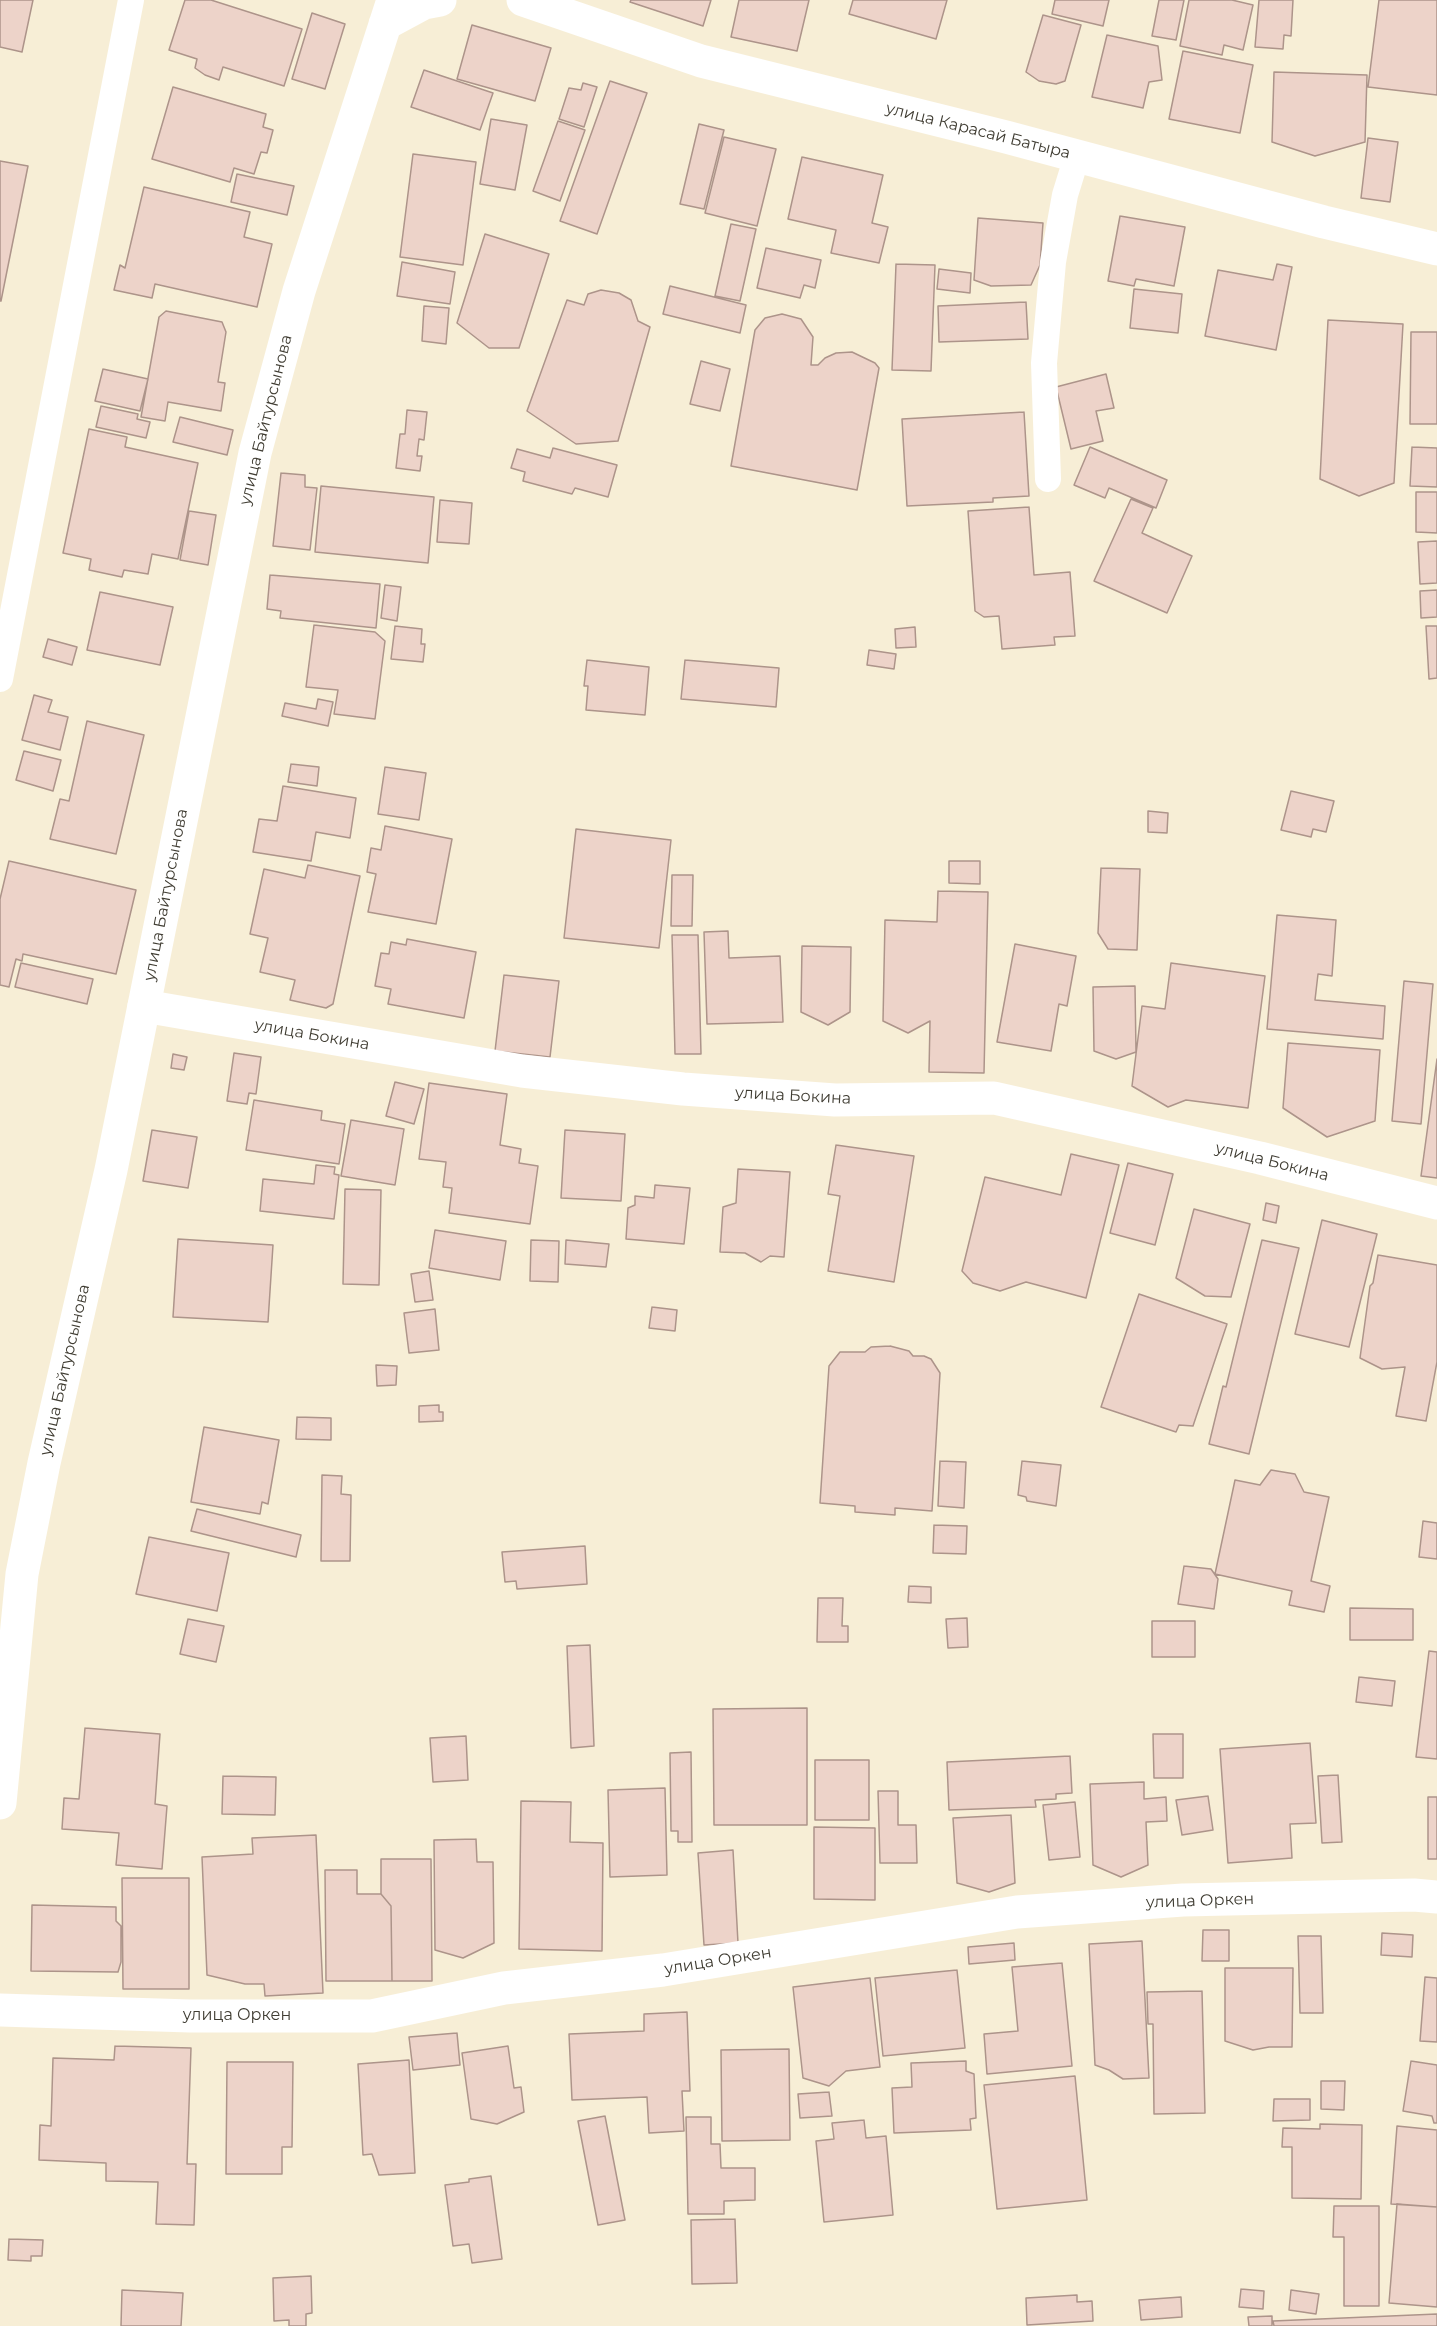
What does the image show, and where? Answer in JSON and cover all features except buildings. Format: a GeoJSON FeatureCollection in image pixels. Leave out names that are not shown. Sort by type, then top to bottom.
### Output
{"type":"FeatureCollection","features":[{"type":"Feature","properties":{"kind":"street"},"geometry":{"type":"LineString","coordinates":[[389,12],[440,0]]}},
{"type":"Feature","properties":{"kind":"street","name":"улица Карасай Батыра"},"geometry":{"type":"LineString","coordinates":[[523,0],[701,61],[1077,156],[1324,222],[1437,249]]}},
{"type":"Feature","properties":{"kind":"street","name":"улица Байтурсынова"},"geometry":{"type":"LineString","coordinates":[[0,1803],[22,1574],[44,1463],[111,1170],[255,453],[299,291],[389,12]]}},
{"type":"Feature","properties":{"kind":"street","name":"улица Бокина"},"geometry":{"type":"LineString","coordinates":[[144,1006],[522,1071],[671,1088],[835,1100],[994,1098],[1260,1158],[1437,1203]]}},
{"type":"Feature","properties":{"kind":"street","name":"улица Оркен"},"geometry":{"type":"LineString","coordinates":[[0,2010],[190,2016],[372,2016],[504,1988],[663,1970],[1017,1912],[1183,1900],[1414,1895],[1437,1897]]}},
{"type":"Feature","properties":{"kind":"lane"},"geometry":{"type":"LineString","coordinates":[[0,679],[131,0]]}},
{"type":"Feature","properties":{"kind":"lane"},"geometry":{"type":"LineString","coordinates":[[1048,479],[1044,363],[1053,262],[1065,195],[1077,156]]}}]}
